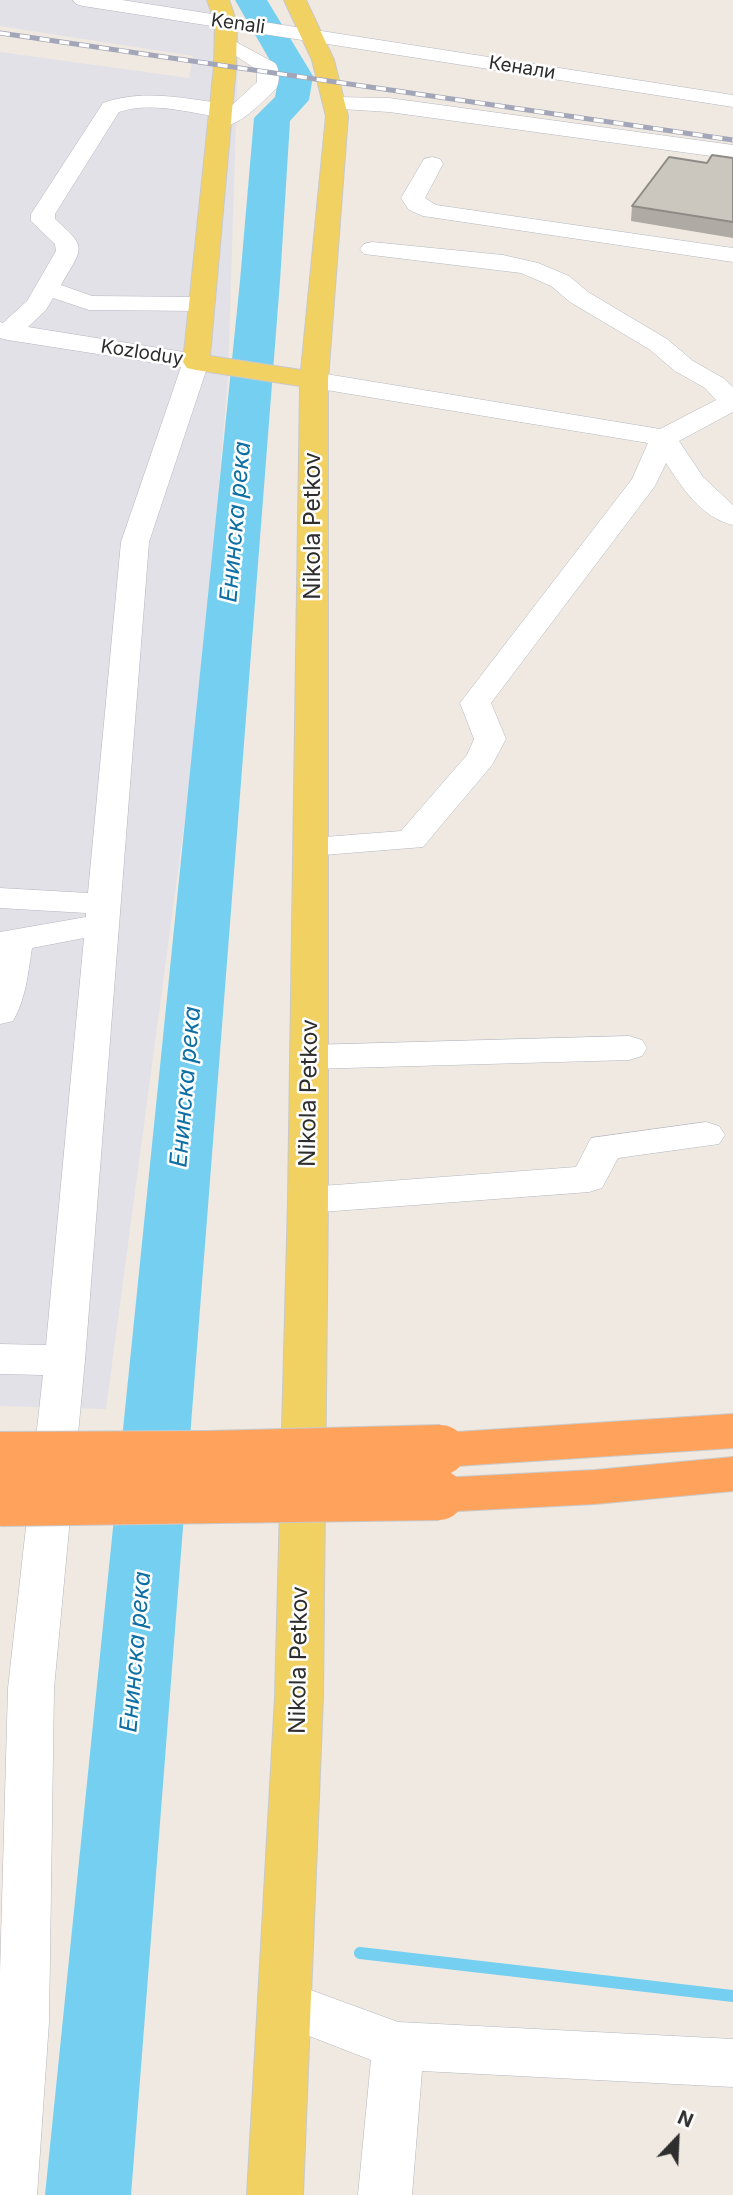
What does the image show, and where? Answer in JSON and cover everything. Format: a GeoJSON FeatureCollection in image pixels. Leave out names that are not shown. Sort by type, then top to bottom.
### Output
{"type":"FeatureCollection","features":[{"type":"Feature","properties":{"kind":"highway"},"geometry":{"type":"LineString","coordinates":[[0,1457],[208,1456],[441,1450],[733,1431]]}},
{"type":"Feature","properties":{"kind":"highway"},"geometry":{"type":"LineString","coordinates":[[0,1501],[439,1495],[595,1487],[733,1474]]}},
{"type":"Feature","properties":{"kind":"main road"},"geometry":{"type":"LineString","coordinates":[[209,364],[202,304],[219,116],[230,30],[218,0]]}},
{"type":"Feature","properties":{"kind":"main road","name":"Nikola Petkov"},"geometry":{"type":"LineString","coordinates":[[275,2195],[299,1697],[310,1057],[311,846],[299,378],[337,116],[323,60],[301,33],[295,0]]}},
{"type":"Feature","properties":{"kind":"main road","name":"Kozloduy"},"geometry":{"type":"LineString","coordinates":[[209,364],[299,378]]}},
{"type":"Feature","properties":{"kind":"street","name":"Kenali"},"geometry":{"type":"LineString","coordinates":[[83,0],[230,30],[301,33]]}},
{"type":"Feature","properties":{"kind":"street"},"geometry":{"type":"LineString","coordinates":[[4,331],[37,305],[68,251],[67,242],[43,221],[43,214],[111,108],[121,103],[138,102],[219,116],[236,113],[268,84],[268,67],[230,30]]}},
{"type":"Feature","properties":{"kind":"street","name":"Кенали"},"geometry":{"type":"LineString","coordinates":[[301,33],[733,101]]}},
{"type":"Feature","properties":{"kind":"street"},"geometry":{"type":"LineString","coordinates":[[334,103],[389,105],[733,152]]}},
{"type":"Feature","properties":{"kind":"street"},"geometry":{"type":"LineString","coordinates":[[432,164],[413,198],[417,205],[431,211],[733,255]]}},
{"type":"Feature","properties":{"kind":"street"},"geometry":{"type":"LineString","coordinates":[[311,846],[411,840],[481,758],[486,748],[490,739],[475,703],[645,480],[664,438],[733,401],[715,383],[684,366],[658,344],[550,276],[503,261],[372,248]]}},
{"type":"Feature","properties":{"kind":"street"},"geometry":{"type":"LineString","coordinates":[[47,288],[89,303],[202,304]]}},
{"type":"Feature","properties":{"kind":"street","name":"Kozloduy"},"geometry":{"type":"LineString","coordinates":[[4,331],[209,364]]}},
{"type":"Feature","properties":{"kind":"street"},"geometry":{"type":"LineString","coordinates":[[10,2195],[24,2022],[16,1688],[65,1360],[135,542],[209,364]]}},
{"type":"Feature","properties":{"kind":"street"},"geometry":{"type":"LineString","coordinates":[[299,378],[664,438],[695,487],[715,508],[733,517]]}},
{"type":"Feature","properties":{"kind":"street"},"geometry":{"type":"LineString","coordinates":[[0,898],[105,914]]}},
{"type":"Feature","properties":{"kind":"street"},"geometry":{"type":"LineString","coordinates":[[0,1013],[6,998],[8,942],[105,914]]}},
{"type":"Feature","properties":{"kind":"street"},"geometry":{"type":"LineString","coordinates":[[310,1057],[629,1048]]}},
{"type":"Feature","properties":{"kind":"street"},"geometry":{"type":"LineString","coordinates":[[308,1200],[574,1181],[589,1178],[604,1147],[706,1135]]}},
{"type":"Feature","properties":{"kind":"street"},"geometry":{"type":"LineString","coordinates":[[0,1359],[65,1360]]}},
{"type":"Feature","properties":{"kind":"street"},"geometry":{"type":"LineString","coordinates":[[286,2004],[398,2046],[733,2063]]}},
{"type":"Feature","properties":{"kind":"street"},"geometry":{"type":"LineString","coordinates":[[385,2195],[398,2046]]}},
{"type":"Feature","properties":{"kind":"shaded area"},"geometry":{"type":"Polygon","coordinates":[[[0,0],[209,0],[239,25],[228,377],[200,706],[106,1409],[0,1406],[0,52],[189,78],[193,56],[0,26],[0,0]]]}},
{"type":"Feature","properties":{"kind":"building"},"geometry":{"type":"Polygon","coordinates":[[[712,155],[733,158],[733,222],[632,206],[669,157],[707,163],[712,155]]]}},
{"type":"Feature","properties":{"kind":"waterway","name":"Енинска река"},"geometry":{"type":"LineString","coordinates":[[88,2195],[260,281],[272,118],[292,100],[296,76],[251,0]]}},
{"type":"Feature","properties":{"kind":"waterway"},"geometry":{"type":"LineString","coordinates":[[360,1953],[733,1996]]}},
{"type":"Feature","properties":{"kind":"railway"},"geometry":{"type":"LineString","coordinates":[[0,33],[733,140]]}}]}
